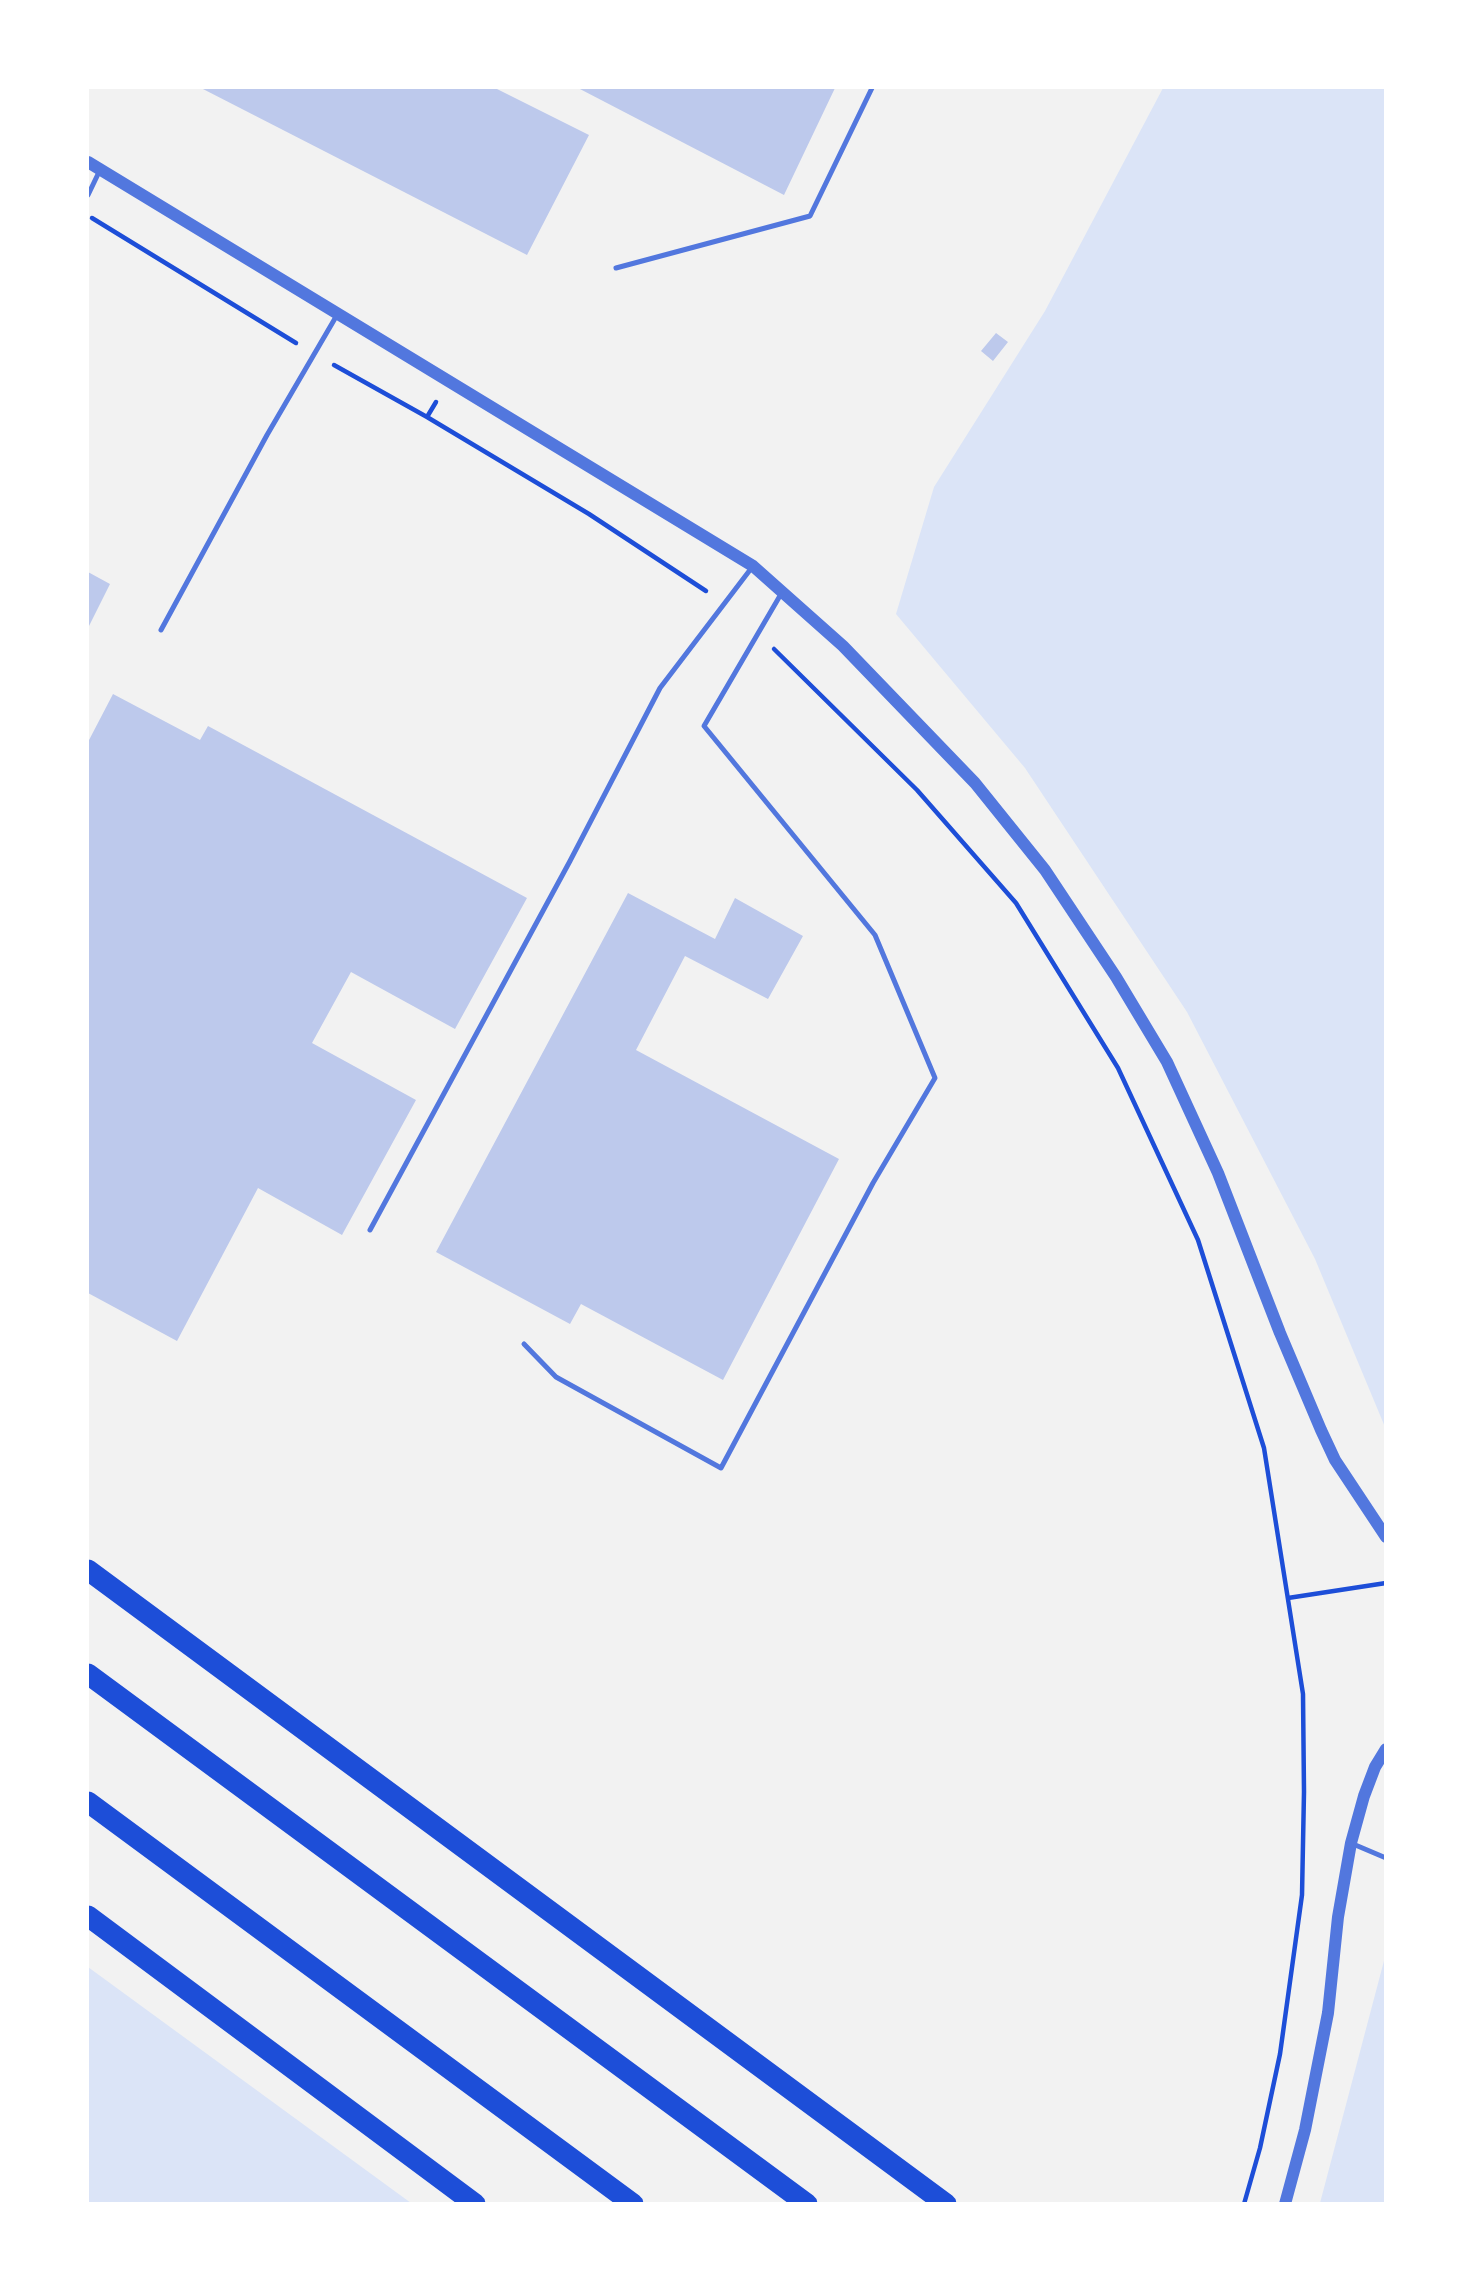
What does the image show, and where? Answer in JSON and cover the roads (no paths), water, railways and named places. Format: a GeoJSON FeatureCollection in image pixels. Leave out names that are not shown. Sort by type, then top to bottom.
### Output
{"type":"FeatureCollection","features":[{"type":"Feature","properties":{"kind":"highway"},"geometry":{"type":"LineString","coordinates":[[88,1570],[946,2203]]}},
{"type":"Feature","properties":{"kind":"highway"},"geometry":{"type":"LineString","coordinates":[[88,1674],[807,2203]]}},
{"type":"Feature","properties":{"kind":"highway"},"geometry":{"type":"LineString","coordinates":[[88,1802],[633,2203]]}},
{"type":"Feature","properties":{"kind":"highway"},"geometry":{"type":"LineString","coordinates":[[88,1916],[475,2203]]}},
{"type":"Feature","properties":{"kind":"street"},"geometry":{"type":"LineString","coordinates":[[88,162],[753,566],[843,646],[975,783],[1045,870],[1116,977],[1167,1062],[1218,1173],[1298,1377],[1335,1460],[1385,1537]]}},
{"type":"Feature","properties":{"kind":"street"},"geometry":{"type":"LineString","coordinates":[[1285,2203],[1305,2130],[1328,2012],[1338,1917],[1351,1843],[1364,1796],[1385,1749]]}},
{"type":"Feature","properties":{"kind":"lane"},"geometry":{"type":"LineString","coordinates":[[616,268],[810,216],[872,88]]}},
{"type":"Feature","properties":{"kind":"lane"},"geometry":{"type":"LineString","coordinates":[[88,195],[100,170]]}},
{"type":"Feature","properties":{"kind":"lane"},"geometry":{"type":"LineString","coordinates":[[162,630],[267,435],[338,313]]}},
{"type":"Feature","properties":{"kind":"lane"},"geometry":{"type":"LineString","coordinates":[[370,1230],[660,688],[753,566]]}},
{"type":"Feature","properties":{"kind":"lane"},"geometry":{"type":"LineString","coordinates":[[524,1345],[556,1377],[721,1468],[873,1183],[934,1077],[875,935],[704,726],[782,591]]}},
{"type":"Feature","properties":{"kind":"lane"},"geometry":{"type":"LineString","coordinates":[[1351,1843],[1385,1858]]}}]}
